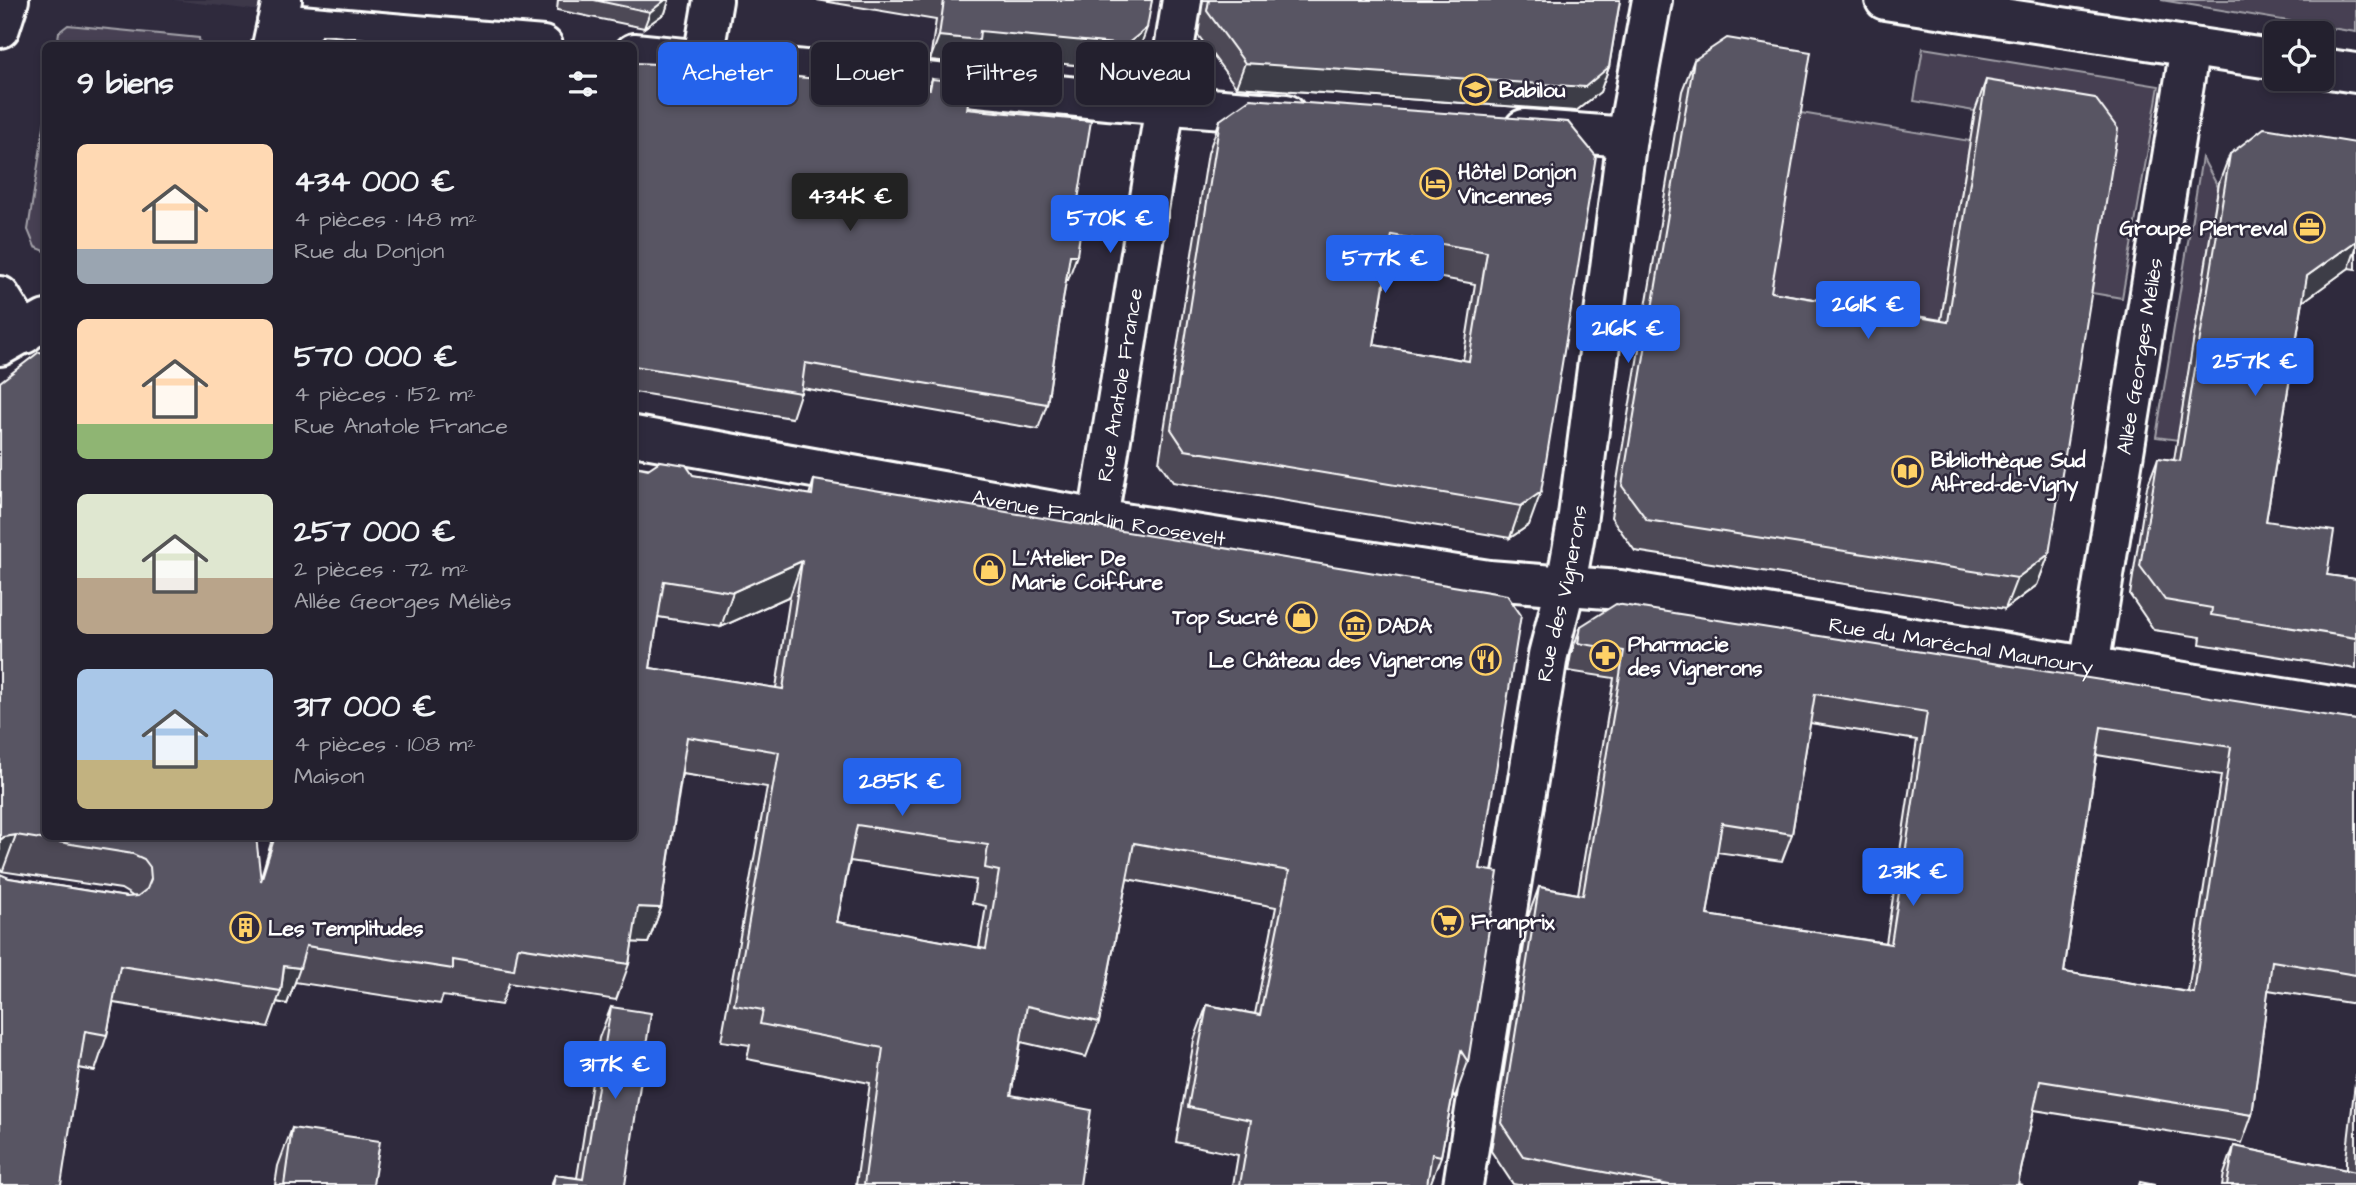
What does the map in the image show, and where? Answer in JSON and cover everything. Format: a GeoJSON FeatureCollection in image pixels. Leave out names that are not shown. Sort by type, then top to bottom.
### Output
{"type":"FeatureCollection","features":[{"type":"Feature","properties":{"kind":"street"},"geometry":{"type":"LineString","coordinates":[[0,28],[9,0]]}},
{"type":"Feature","properties":{"kind":"street"},"geometry":{"type":"LineString","coordinates":[[706,42],[713,0]]}},
{"type":"Feature","properties":{"kind":"street","name":"Rue Anatole France"},"geometry":{"type":"LineString","coordinates":[[1175,42],[1182,0]]}},
{"type":"Feature","properties":{"kind":"street","name":"Rue des Vignerons"},"geometry":{"type":"LineString","coordinates":[[1463,1185],[1548,655],[1566,584],[1579,509],[1627,137],[1652,0]]}},
{"type":"Feature","properties":{"kind":"street"},"geometry":{"type":"LineString","coordinates":[[1885,0],[2082,15],[2190,47],[2264,58]]}},
{"type":"Feature","properties":{"kind":"street"},"geometry":{"type":"LineString","coordinates":[[277,23],[497,42]]}},
{"type":"Feature","properties":{"kind":"street","name":"Allée Georges Méliès"},"geometry":{"type":"LineString","coordinates":[[2089,667],[2190,47]]}},
{"type":"Feature","properties":{"kind":"street"},"geometry":{"type":"LineString","coordinates":[[637,53],[658,55]]}},
{"type":"Feature","properties":{"kind":"street"},"geometry":{"type":"LineString","coordinates":[[797,68],[1076,96]]}},
{"type":"Feature","properties":{"kind":"street"},"geometry":{"type":"LineString","coordinates":[[2334,70],[2356,73]]}},
{"type":"Feature","properties":{"kind":"street"},"geometry":{"type":"LineString","coordinates":[[1164,105],[1327,117]]}},
{"type":"Feature","properties":{"kind":"street","name":"Rue Anatole France"},"geometry":{"type":"LineString","coordinates":[[1098,519],[1164,105]]}},
{"type":"Feature","properties":{"kind":"street"},"geometry":{"type":"LineString","coordinates":[[1494,127],[1627,137]]}},
{"type":"Feature","properties":{"kind":"street"},"geometry":{"type":"LineString","coordinates":[[0,296],[29,334]]}},
{"type":"Feature","properties":{"kind":"street","name":"Avenue Franklin Roosevelt"},"geometry":{"type":"LineString","coordinates":[[637,437],[1098,519],[1489,580],[1566,584]]}},
{"type":"Feature","properties":{"kind":"street","name":"Rue du Maréchal Maunoury"},"geometry":{"type":"LineString","coordinates":[[1566,584],[1620,590],[2356,710]]}},
{"type":"Feature","properties":{"kind":"shaded area"},"geometry":{"type":"Polygon","coordinates":[[[173,0],[263,0],[261,11],[173,0]]]}},
{"type":"Feature","properties":{"kind":"shaded area"},"geometry":{"type":"Polygon","coordinates":[[[2161,0],[2356,0],[2356,32],[2334,28],[2334,21],[2289,21],[2161,0]]]}},
{"type":"Feature","properties":{"kind":"shaded area"},"geometry":{"type":"Polygon","coordinates":[[[68,25],[199,38],[200,42],[57,42],[59,32],[68,25]]]}},
{"type":"Feature","properties":{"kind":"shaded area"},"geometry":{"type":"Polygon","coordinates":[[[1923,48],[2159,86],[2122,298],[2086,292],[2083,129],[1914,101],[1923,48]]]}},
{"type":"Feature","properties":{"kind":"shaded area"},"geometry":{"type":"Polygon","coordinates":[[[1795,112],[1970,141],[1936,352],[1760,323],[1795,112]]]}},
{"type":"Feature","properties":{"kind":"shaded area"},"geometry":{"type":"Polygon","coordinates":[[[42,139],[42,250],[35,247],[28,230],[42,139]]]}},
{"type":"Feature","properties":{"kind":"shaded area"},"geometry":{"type":"Polygon","coordinates":[[[2202,157],[2218,187],[2178,440],[2156,437],[2202,157]]]}},
{"type":"Feature","properties":{"kind":"building"},"geometry":{"type":"Polygon","coordinates":[[[594,0],[665,0],[650,12],[594,0]]]}},
{"type":"Feature","properties":{"kind":"building"},"geometry":{"type":"Polygon","coordinates":[[[944,0],[1152,0],[1147,28],[1130,42],[1095,42],[980,31],[979,40],[939,36],[944,0]]]}},
{"type":"Feature","properties":{"kind":"building"},"geometry":{"type":"Polygon","coordinates":[[[1209,0],[1620,0],[1609,67],[1585,87],[1245,63],[1207,11],[1209,0]]]}},
{"type":"Feature","properties":{"kind":"building"},"geometry":{"type":"Polygon","coordinates":[[[323,35],[398,42],[314,42],[323,35]]]}},
{"type":"Feature","properties":{"kind":"building"},"geometry":{"type":"Polygon","coordinates":[[[1727,38],[1811,52],[1771,292],[1948,322],[1986,80],[2095,98],[2118,129],[2049,554],[2017,578],[1647,520],[1622,486],[1694,60],[1727,38]]]}},
{"type":"Feature","properties":{"kind":"building"},"geometry":{"type":"Polygon","coordinates":[[[637,63],[657,64],[658,105],[797,105],[797,77],[811,78],[811,105],[928,105],[928,89],[932,79],[942,80],[942,105],[968,105],[967,109],[1091,121],[1076,212],[1083,213],[1077,255],[1070,255],[1047,404],[805,363],[801,393],[637,366],[637,63]]]}},
{"type":"Feature","properties":{"kind":"building"},"geometry":{"type":"Polygon","coordinates":[[[1250,99],[1568,122],[1596,156],[1541,492],[1521,506],[1185,450],[1171,429],[1220,120],[1250,99]],[[1392,235],[1374,345],[1469,361],[1487,252],[1392,235]]]}},
{"type":"Feature","properties":{"kind":"building"},"geometry":{"type":"Polygon","coordinates":[[[2264,128],[2356,143],[2356,241],[2307,276],[2266,521],[2334,531],[2327,575],[2356,579],[2356,638],[2211,615],[2212,608],[2165,600],[2140,566],[2158,458],[2180,461],[2230,154],[2264,128]]]}},
{"type":"Feature","properties":{"kind":"building"},"geometry":{"type":"Polygon","coordinates":[[[39,352],[42,352],[42,839],[16,835],[0,840],[0,382],[39,352]]]}},
{"type":"Feature","properties":{"kind":"building"},"geometry":{"type":"Polygon","coordinates":[[[660,461],[686,465],[693,475],[812,495],[814,480],[1507,595],[1521,615],[1480,869],[1498,872],[1468,1062],[1461,1051],[1441,1156],[1432,1154],[1427,1185],[1240,1185],[1251,1120],[1188,1107],[1207,1005],[1260,1015],[1289,871],[1134,843],[1099,1022],[1027,1006],[1011,1095],[1091,1110],[1080,1185],[864,1185],[883,1048],[760,1024],[763,1010],[734,1005],[779,752],[687,737],[661,908],[638,907],[629,964],[518,947],[514,970],[453,960],[453,969],[306,946],[300,968],[284,966],[281,991],[120,966],[107,1035],[85,1031],[61,1185],[0,1185],[0,874],[9,878],[126,897],[138,896],[147,889],[151,879],[150,867],[144,859],[133,854],[47,840],[256,840],[261,881],[274,840],[637,840],[637,467],[648,469],[660,461]],[[802,561],[733,592],[664,581],[650,668],[783,689],[802,561]],[[857,825],[837,922],[986,949],[999,871],[985,868],[988,845],[857,825]]]}},
{"type":"Feature","properties":{"kind":"building"},"geometry":{"type":"Polygon","coordinates":[[[1616,604],[2356,720],[2356,975],[2272,961],[2252,1115],[2040,1081],[2018,1184],[2023,1185],[1669,1185],[1523,1156],[1501,1123],[1539,887],[1583,895],[1624,651],[1578,643],[1581,626],[1616,604]],[[1815,694],[1792,834],[1722,823],[1707,915],[1891,944],[1927,712],[1815,694]],[[2101,727],[2064,972],[2194,993],[2231,747],[2101,727]]]}},
{"type":"Feature","properties":{"kind":"building"},"geometry":{"type":"Polygon","coordinates":[[[611,1007],[651,1013],[625,1185],[553,1185],[555,1175],[583,1179],[611,1007]]]}},
{"type":"Feature","properties":{"kind":"building"},"geometry":{"type":"Polygon","coordinates":[[[292,1128],[380,1141],[373,1185],[284,1185],[292,1128]]]}},
{"type":"Feature","properties":{"kind":"building"},"geometry":{"type":"Polygon","coordinates":[[[2234,1146],[2356,1172],[2356,1185],[2227,1185],[2234,1146]]]}},
{"type":"Feature","properties":{"kind":"place","name":"Babilou"},"geometry":{"type":"Point","coordinates":[1476,90]}},
{"type":"Feature","properties":{"kind":"place","name":"Hôtel Donjon Vincennes"},"geometry":{"type":"Point","coordinates":[1435,184]}},
{"type":"Feature","properties":{"kind":"place","name":"Groupe Pierreval"},"geometry":{"type":"Point","coordinates":[2310,228]}},
{"type":"Feature","properties":{"kind":"place","name":"Bibliothèque Sud Alfred-de-Vigny"},"geometry":{"type":"Point","coordinates":[1908,472]}},
{"type":"Feature","properties":{"kind":"place","name":"L’Atelier De Marie Coiffure"},"geometry":{"type":"Point","coordinates":[989,570]}},
{"type":"Feature","properties":{"kind":"place","name":"Top Sucré"},"geometry":{"type":"Point","coordinates":[1301,617]}},
{"type":"Feature","properties":{"kind":"place","name":"DADA"},"geometry":{"type":"Point","coordinates":[1355,626]}},
{"type":"Feature","properties":{"kind":"place","name":"Pharmacie des Vignerons"},"geometry":{"type":"Point","coordinates":[1605,656]}},
{"type":"Feature","properties":{"kind":"place","name":"Le Château des Vignerons"},"geometry":{"type":"Point","coordinates":[1486,660]}},
{"type":"Feature","properties":{"kind":"place","name":"Franprix"},"geometry":{"type":"Point","coordinates":[1448,922]}},
{"type":"Feature","properties":{"kind":"place","name":"Les Templitudes"},"geometry":{"type":"Point","coordinates":[245,928]}}]}
